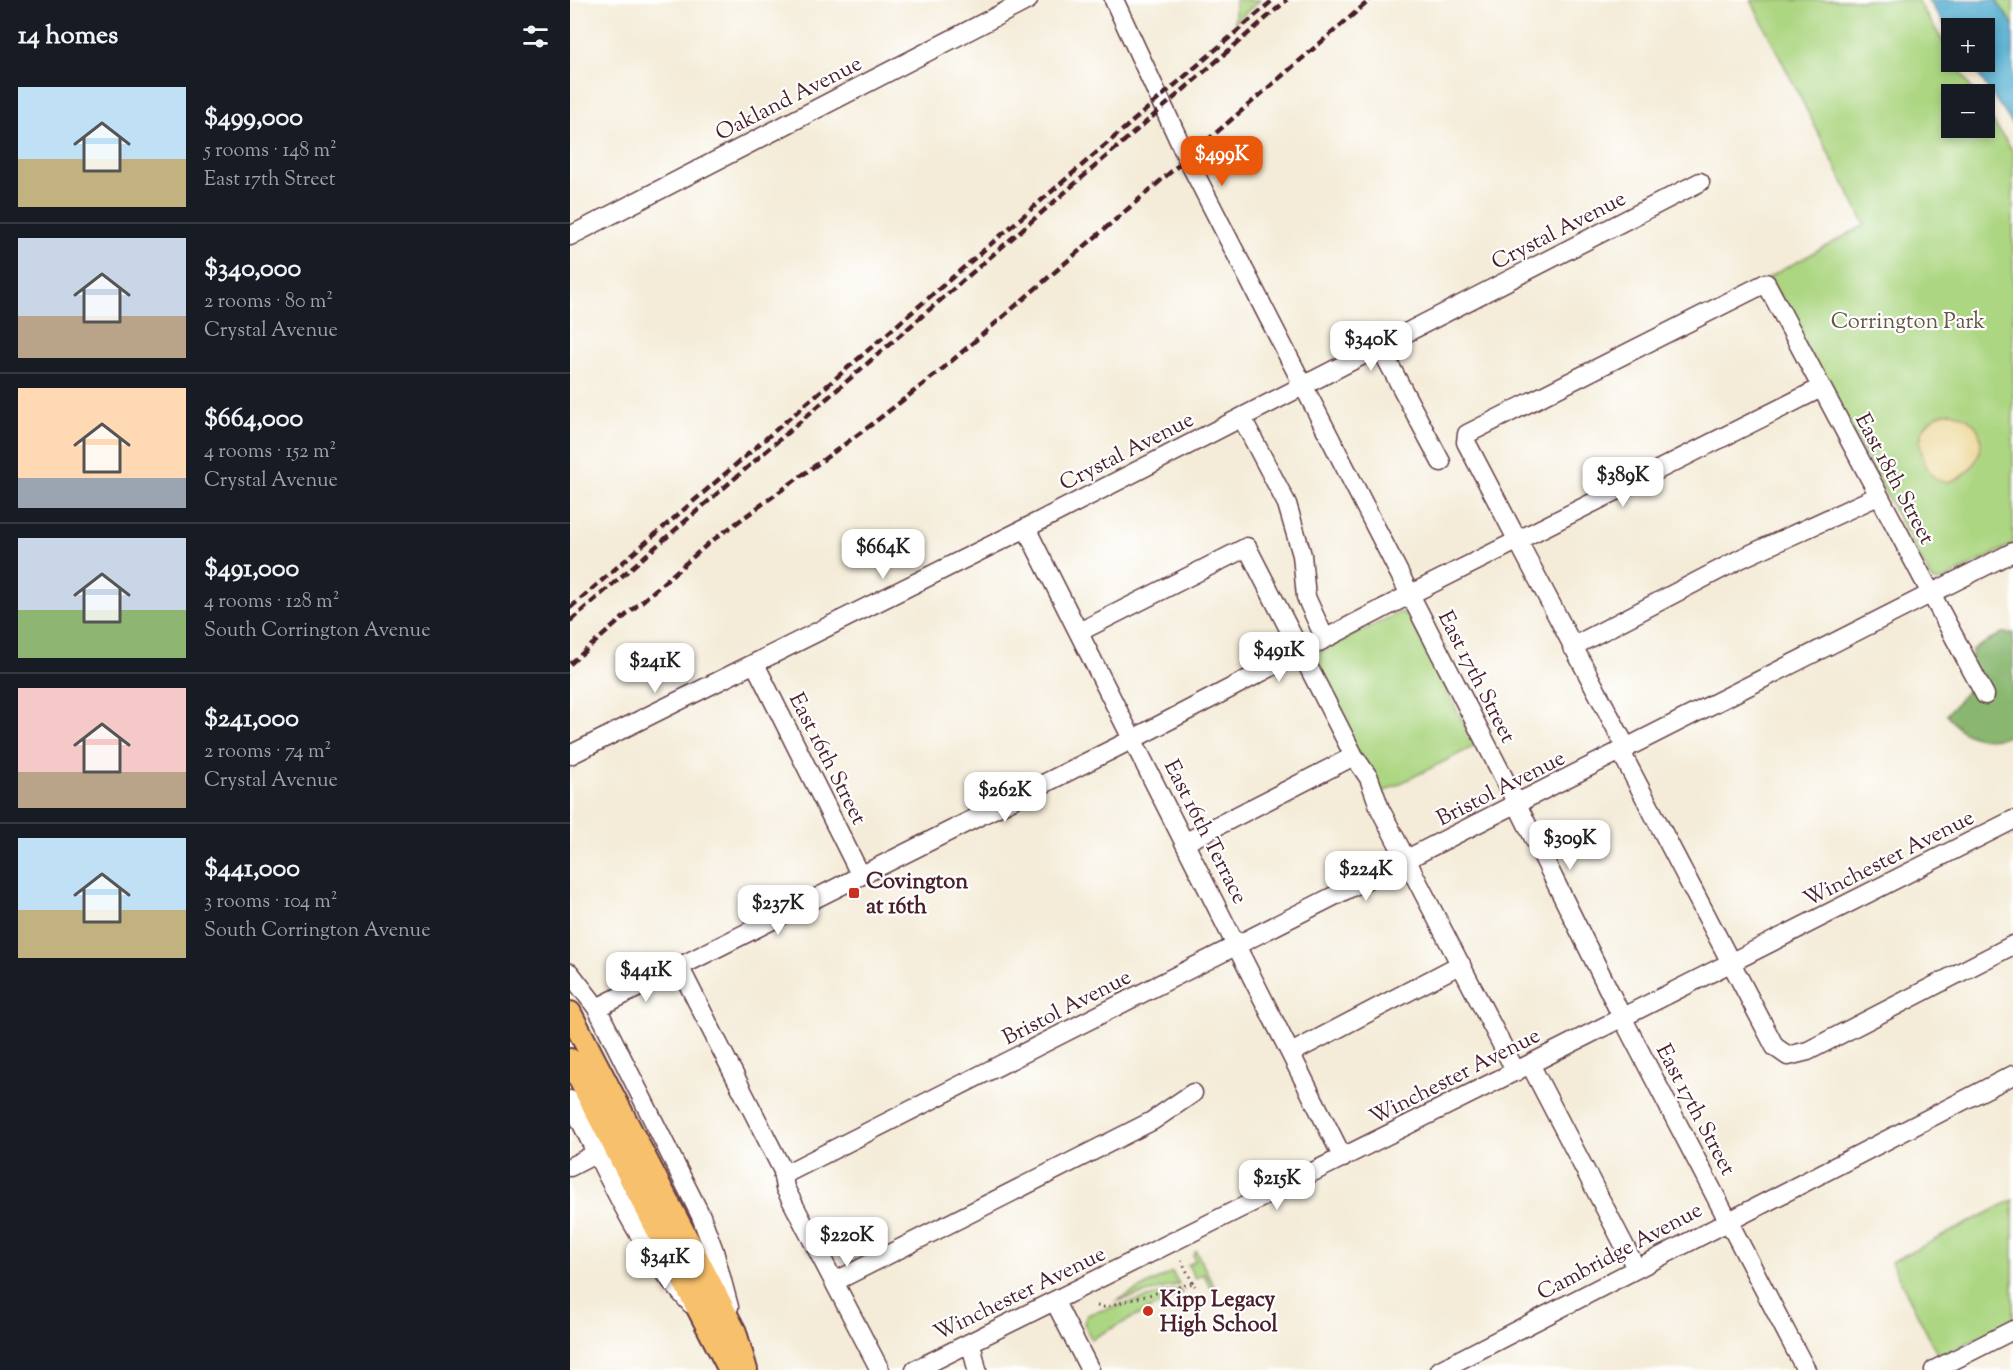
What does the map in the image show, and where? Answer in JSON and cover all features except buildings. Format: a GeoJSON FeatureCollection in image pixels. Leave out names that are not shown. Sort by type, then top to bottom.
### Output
{"type":"FeatureCollection","features":[{"type":"Feature","properties":{"kind":"main road"},"geometry":{"type":"LineString","coordinates":[[570,1013],[678,1246],[698,1312],[730,1370]]}},
{"type":"Feature","properties":{"kind":"main road"},"geometry":{"type":"LineString","coordinates":[[570,1060],[678,1246],[735,1332],[746,1370]]}},
{"type":"Feature","properties":{"kind":"street","name":"Oakland Avenue"},"geometry":{"type":"LineString","coordinates":[[570,236],[1028,0]]}},
{"type":"Feature","properties":{"kind":"street","name":"East 17th Street"},"geometry":{"type":"LineString","coordinates":[[1114,0],[1187,158],[1517,805],[1622,1017],[1806,1370]]}},
{"type":"Feature","properties":{"kind":"street","name":"Crystal Avenue"},"geometry":{"type":"LineString","coordinates":[[570,755],[1026,528],[1700,182]]}},
{"type":"Feature","properties":{"kind":"street","name":"East 18th Street"},"geometry":{"type":"LineString","coordinates":[[1517,541],[1466,442],[1467,434],[1766,283],[1985,695]]}},
{"type":"Feature","properties":{"kind":"street"},"geometry":{"type":"LineString","coordinates":[[1380,347],[1441,462]]}},
{"type":"Feature","properties":{"kind":"street"},"geometry":{"type":"LineString","coordinates":[[597,1008],[1133,739],[1409,595],[1821,388]]}},
{"type":"Feature","properties":{"kind":"street"},"geometry":{"type":"LineString","coordinates":[[1242,418],[1287,504],[1302,555],[1306,597],[1325,639]]}},
{"type":"Feature","properties":{"kind":"street"},"geometry":{"type":"LineString","coordinates":[[1572,647],[1742,558],[1878,496]]}},
{"type":"Feature","properties":{"kind":"street","name":"East 16th Terrace"},"geometry":{"type":"LineString","coordinates":[[1026,528],[1239,946],[1343,1158]]}},
{"type":"Feature","properties":{"kind":"street"},"geometry":{"type":"LineString","coordinates":[[1517,541],[1730,964],[1775,1047],[1788,1056],[1796,1056],[2013,945]]}},
{"type":"Feature","properties":{"kind":"street"},"geometry":{"type":"LineString","coordinates":[[1079,632],[1247,547],[1302,650],[1354,756],[1363,767],[1380,809],[1461,964],[1523,1068],[1636,1268]]}},
{"type":"Feature","properties":{"kind":"street","name":"Bristol Avenue"},"geometry":{"type":"LineString","coordinates":[[784,1176],[2013,552]]}},
{"type":"Feature","properties":{"kind":"street","name":"East 16th Street"},"geometry":{"type":"LineString","coordinates":[[755,664],[860,874]]}},
{"type":"Feature","properties":{"kind":"street"},"geometry":{"type":"LineString","coordinates":[[1186,842],[1354,756]]}},
{"type":"Feature","properties":{"kind":"street","name":"Winchester Avenue"},"geometry":{"type":"LineString","coordinates":[[915,1370],[1523,1068],[2013,820]]}},
{"type":"Feature","properties":{"kind":"street"},"geometry":{"type":"LineString","coordinates":[[1291,1053],[1461,964]]}},
{"type":"Feature","properties":{"kind":"street"},"geometry":{"type":"LineString","coordinates":[[679,966],[784,1176],[784,1188],[880,1370]]}},
{"type":"Feature","properties":{"kind":"street"},"geometry":{"type":"LineString","coordinates":[[570,973],[597,1008],[701,1216],[714,1251],[735,1332]]}},
{"type":"Feature","properties":{"kind":"street","name":"Cambridge Avenue"},"geometry":{"type":"LineString","coordinates":[[1440,1370],[2013,1075]]}},
{"type":"Feature","properties":{"kind":"street"},"geometry":{"type":"LineString","coordinates":[[834,1282],[1152,1121],[1193,1093]]}},
{"type":"Feature","properties":{"kind":"street"},"geometry":{"type":"LineString","coordinates":[[570,1100],[644,1245],[670,1282],[698,1312]]}},
{"type":"Feature","properties":{"kind":"street"},"geometry":{"type":"LineString","coordinates":[[570,1167],[597,1153]]}},
{"type":"Feature","properties":{"kind":"street"},"geometry":{"type":"LineString","coordinates":[[1055,1302],[1090,1370]]}},
{"type":"Feature","properties":{"kind":"street"},"geometry":{"type":"LineString","coordinates":[[1938,1369],[2013,1330]]}},
{"type":"Feature","properties":{"kind":"street"},"geometry":{"type":"LineString","coordinates":[[971,1343],[977,1370]]}},
{"type":"Feature","properties":{"kind":"path"},"geometry":{"type":"LineString","coordinates":[[1097,1306],[1104,1307],[1194,1285],[1181,1260]]}},
{"type":"Feature","properties":{"kind":"green space"},"geometry":{"type":"Polygon","coordinates":[[[1235,0],[1260,0],[1235,22],[1235,0]]]}},
{"type":"Feature","properties":{"kind":"green space","name":"Corrington Park"},"geometry":{"type":"Polygon","coordinates":[[[1751,0],[1917,0],[1941,38],[1941,72],[1962,72],[1968,84],[1941,84],[1941,138],[1995,138],[1995,125],[2013,151],[2013,544],[1940,582],[1932,580],[1769,277],[1865,225],[1751,0]]]}},
{"type":"Feature","properties":{"kind":"green space"},"geometry":{"type":"Polygon","coordinates":[[[1996,0],[2013,0],[2013,25],[1996,0]]]}},
{"type":"Feature","properties":{"kind":"green space"},"geometry":{"type":"Polygon","coordinates":[[[1400,612],[1409,616],[1475,746],[1379,794],[1309,657],[1400,612]]]}},
{"type":"Feature","properties":{"kind":"green space"},"geometry":{"type":"Polygon","coordinates":[[[2002,633],[2013,633],[2013,735],[1993,739],[1976,737],[1960,729],[1947,714],[1969,689],[1972,650],[2002,633]]]}},
{"type":"Feature","properties":{"kind":"green space"},"geometry":{"type":"Polygon","coordinates":[[[2013,1200],[2013,1320],[1939,1357],[1891,1262],[2013,1200]]]}},
{"type":"Feature","properties":{"kind":"green space"},"geometry":{"type":"Polygon","coordinates":[[[1196,1251],[1214,1286],[1210,1288],[1204,1274],[1195,1278],[1188,1265],[1195,1261],[1193,1255],[1196,1251]]]}},
{"type":"Feature","properties":{"kind":"green space"},"geometry":{"type":"Polygon","coordinates":[[[1172,1272],[1179,1284],[1114,1302],[1172,1272]]]}},
{"type":"Feature","properties":{"kind":"green space"},"geometry":{"type":"Polygon","coordinates":[[[1179,1289],[1182,1293],[1091,1339],[1084,1323],[1086,1316],[1179,1289]]]}},
{"type":"Feature","properties":{"kind":"sand"},"geometry":{"type":"Polygon","coordinates":[[[1951,412],[1969,420],[1979,431],[1981,445],[1977,458],[1969,470],[1947,482],[1935,478],[1928,470],[1920,446],[1920,438],[1930,420],[1943,413],[1951,412]]]}},
{"type":"Feature","properties":{"kind":"water"},"geometry":{"type":"Polygon","coordinates":[[[1928,0],[1996,0],[2013,25],[2013,125],[1995,99],[1995,84],[1985,84],[1977,72],[1995,72],[1995,18],[1941,19],[1928,0]]]}},
{"type":"Feature","properties":{"kind":"railway"},"geometry":{"type":"LineString","coordinates":[[570,608],[1273,0]]}},
{"type":"Feature","properties":{"kind":"railway"},"geometry":{"type":"LineString","coordinates":[[570,621],[1287,0]]}},
{"type":"Feature","properties":{"kind":"railway"},"geometry":{"type":"LineString","coordinates":[[570,664],[709,543],[871,425],[940,371],[1370,0]]}},
{"type":"Feature","properties":{"kind":"place","name":"Covington at 16th"},"geometry":{"type":"Point","coordinates":[854,893]}},
{"type":"Feature","properties":{"kind":"place","name":"Kipp Legacy High School"},"geometry":{"type":"Point","coordinates":[1148,1311]}}]}
